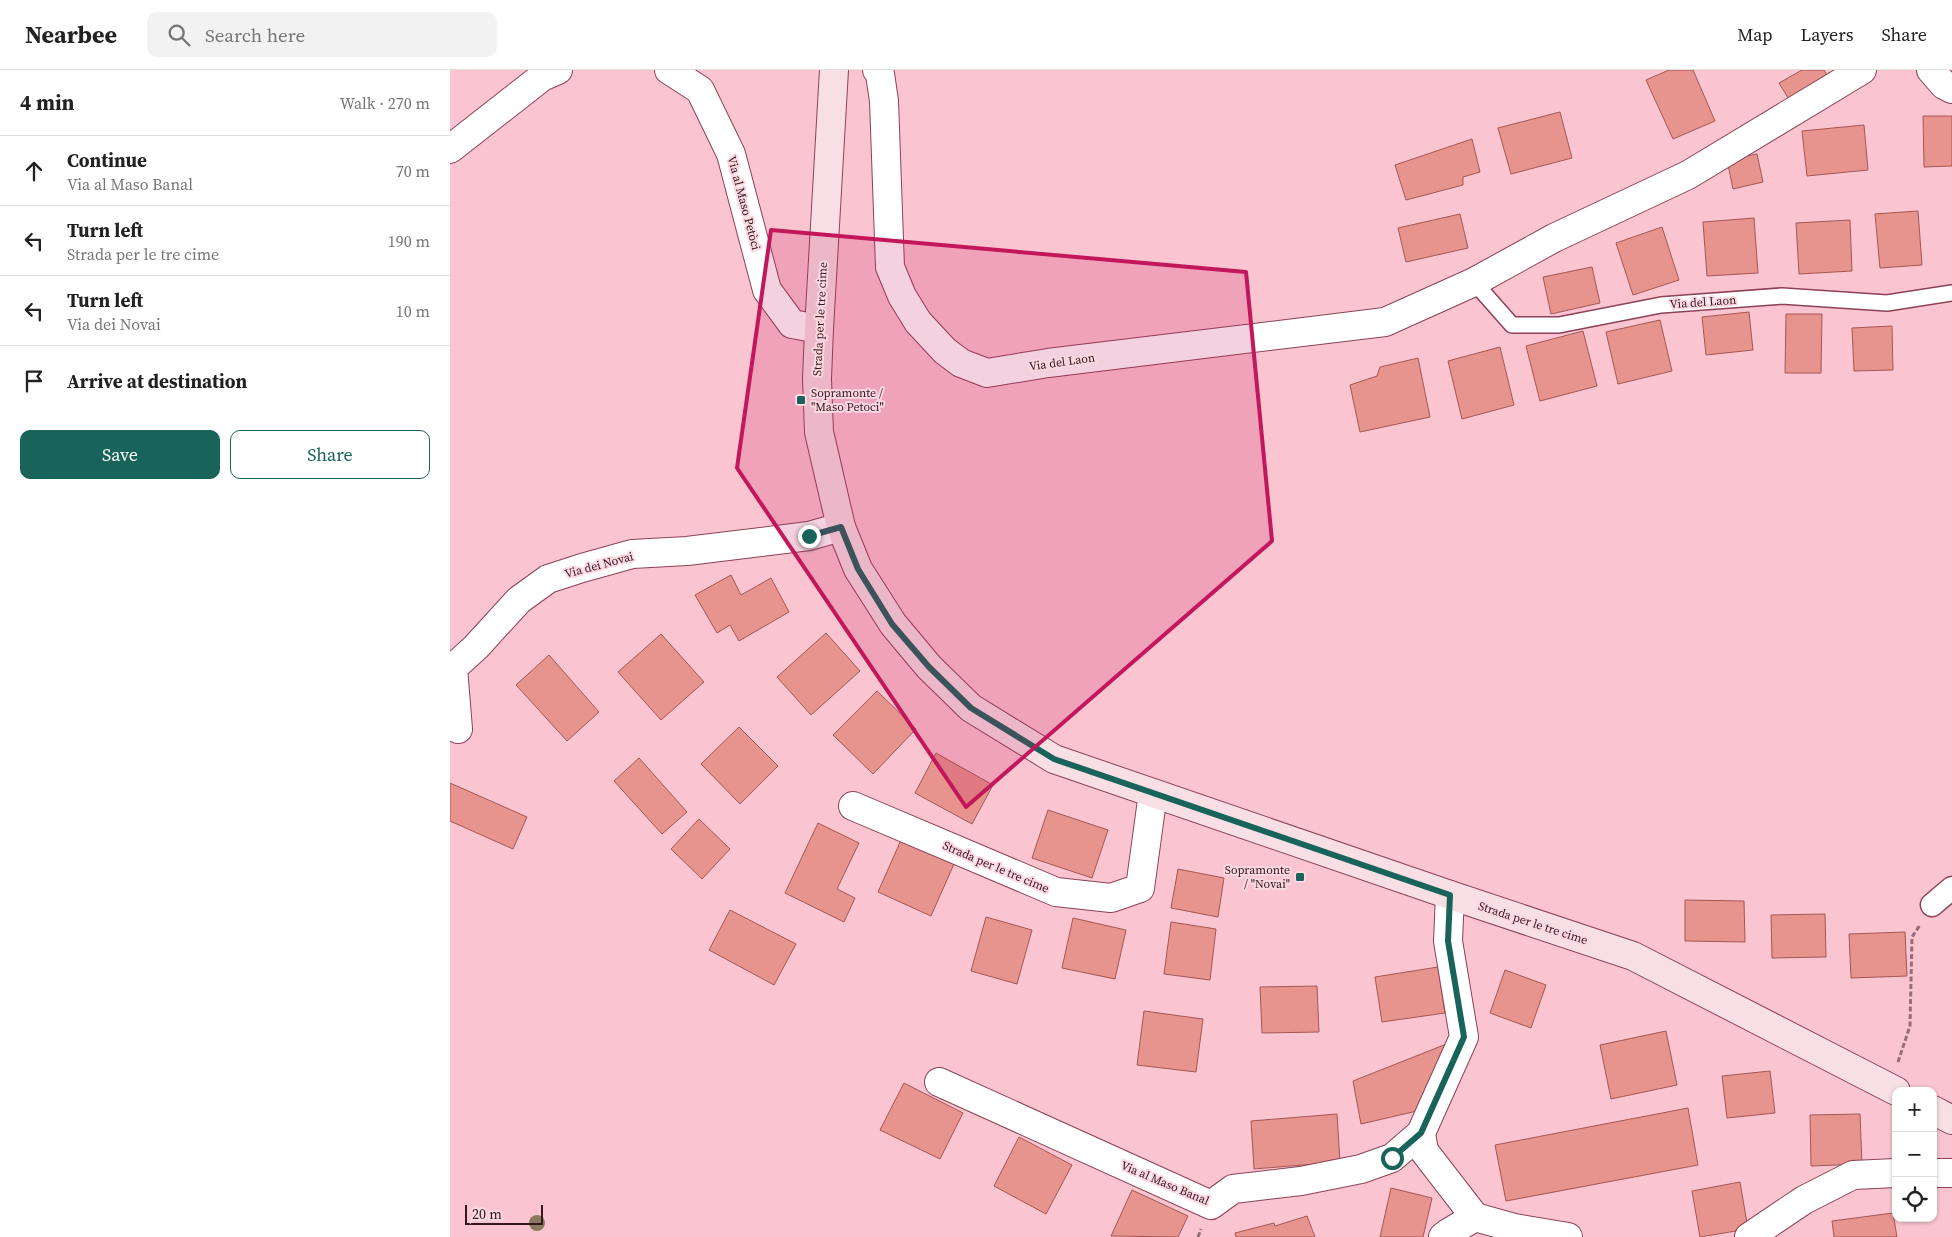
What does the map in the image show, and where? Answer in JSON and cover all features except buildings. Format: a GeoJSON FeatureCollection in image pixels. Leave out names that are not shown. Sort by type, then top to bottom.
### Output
{"type":"FeatureCollection","features":[{"type":"Feature","properties":{"kind":"main road","name":"Strada per le tre cime"},"geometry":{"type":"LineString","coordinates":[[834,70],[819,329],[817,379],[818,432],[841,527],[858,569],[892,624],[929,667],[971,708],[1054,759],[1633,956],[1892,1089]]}},
{"type":"Feature","properties":{"kind":"main road"},"geometry":{"type":"LineString","coordinates":[[1937,1112],[1952,1120]]}},
{"type":"Feature","properties":{"kind":"street"},"geometry":{"type":"LineString","coordinates":[[450,149],[542,76],[558,70]]}},
{"type":"Feature","properties":{"kind":"street","name":"Via al Maso Petòci"},"geometry":{"type":"LineString","coordinates":[[668,70],[700,90],[731,154],[767,290],[792,324],[819,329]]}},
{"type":"Feature","properties":{"kind":"street","name":"Via del Laon"},"geometry":{"type":"LineString","coordinates":[[878,70],[884,101],[890,267],[902,296],[918,322],[945,351],[961,363],[987,373],[1048,362],[1385,322],[1474,282],[1554,238],[1688,175],[1862,70]]}},
{"type":"Feature","properties":{"kind":"street"},"geometry":{"type":"LineString","coordinates":[[1931,70],[1944,85],[1952,89]]}},
{"type":"Feature","properties":{"kind":"street","name":"Via dei Novai"},"geometry":{"type":"LineString","coordinates":[[458,729],[453,668],[519,600],[548,579],[632,554],[687,551],[809,536],[841,527]]}},
{"type":"Feature","properties":{"kind":"street","name":"Strada per le tre cime"},"geometry":{"type":"LineString","coordinates":[[852,806],[1056,892],[1111,898],[1140,888],[1154,793]]}},
{"type":"Feature","properties":{"kind":"street"},"geometry":{"type":"LineString","coordinates":[[1932,905],[1952,888]]}},
{"type":"Feature","properties":{"kind":"street","name":"Via al Maso Banal"},"geometry":{"type":"LineString","coordinates":[[939,1082],[1211,1205],[1234,1189],[1301,1180],[1361,1169],[1392,1158],[1421,1133],[1464,1037],[1448,941],[1450,895]]}},
{"type":"Feature","properties":{"kind":"street"},"geometry":{"type":"LineString","coordinates":[[1421,1133],[1424,1151],[1475,1217],[1514,1228],[1568,1237]]}},
{"type":"Feature","properties":{"kind":"street"},"geometry":{"type":"LineString","coordinates":[[1749,1237],[1804,1200],[1853,1175],[1892,1173]]}},
{"type":"Feature","properties":{"kind":"street"},"geometry":{"type":"LineString","coordinates":[[1937,1173],[1952,1174]]}},
{"type":"Feature","properties":{"kind":"street"},"geometry":{"type":"LineString","coordinates":[[1443,1237],[1475,1217]]}},
{"type":"Feature","properties":{"kind":"lane","name":"Via del Laon"},"geometry":{"type":"LineString","coordinates":[[1474,282],[1512,325],[1559,325],[1661,305],[1782,296],[1887,303],[1952,293]]}},
{"type":"Feature","properties":{"kind":"path"},"geometry":{"type":"LineString","coordinates":[[1893,1087],[1910,1026],[1912,937],[1932,905]]}},
{"type":"Feature","properties":{"kind":"highlighted area"},"geometry":{"type":"Polygon","coordinates":[[[771,230],[1246,272],[1272,541],[966,807],[737,468],[771,230]]]}},
{"type":"Feature","properties":{"kind":"place","name":"Sopramonte / \"Maso Petoci\""},"geometry":{"type":"Point","coordinates":[801,400]}},
{"type":"Feature","properties":{"kind":"place","name":"Sopramonte / \"Novai\""},"geometry":{"type":"Point","coordinates":[1300,877]}},
{"type":"Feature","properties":{"kind":"route"},"geometry":{"type":"LineString","coordinates":[[809,536],[841,527],[858,569],[892,624],[929,667],[971,708],[1054,759],[1450,895],[1448,941],[1464,1037],[1421,1133],[1392,1158]]}}]}
